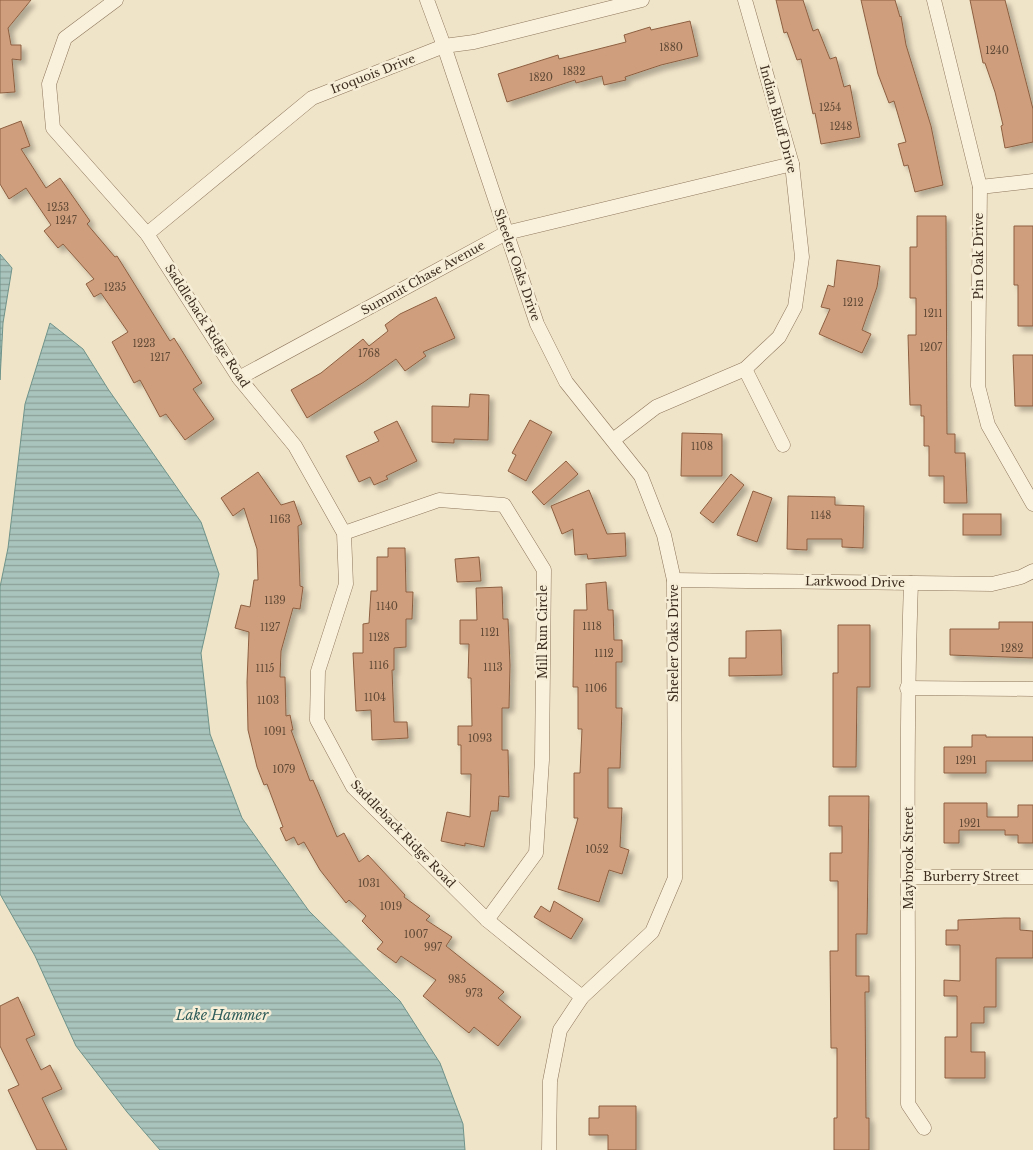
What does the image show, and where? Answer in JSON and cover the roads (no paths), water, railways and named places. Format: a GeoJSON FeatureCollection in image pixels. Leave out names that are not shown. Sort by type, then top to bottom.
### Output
{"type":"FeatureCollection","features":[{"type":"Feature","properties":{"kind":"street","name":"Saddleback Ridge Road"},"geometry":{"type":"LineString","coordinates":[[116,0],[66,38],[49,84],[53,128],[147,234],[239,378],[295,446],[344,533],[346,584],[318,671],[317,720],[353,787],[487,920],[582,997]]}},
{"type":"Feature","properties":{"kind":"street","name":"Sheeler Oaks Drive"},"geometry":{"type":"LineString","coordinates":[[427,0],[536,324],[566,382],[642,476],[664,534],[674,580],[675,878],[652,932],[582,997],[560,1030],[550,1082],[549,1150]]}},
{"type":"Feature","properties":{"kind":"street","name":"Iroquois Drive"},"geometry":{"type":"LineString","coordinates":[[147,234],[312,98],[444,46],[474,42],[642,0]]}},
{"type":"Feature","properties":{"kind":"street","name":"Indian Bluff Drive"},"geometry":{"type":"LineString","coordinates":[[613,440],[656,407],[745,369],[779,337],[795,307],[802,257],[792,164],[745,0]]}},
{"type":"Feature","properties":{"kind":"street","name":"Pin Oak Drive"},"geometry":{"type":"LineString","coordinates":[[934,0],[980,187],[978,386],[988,425],[1033,504]]}},
{"type":"Feature","properties":{"kind":"street","name":"Summit Chase Avenue"},"geometry":{"type":"LineString","coordinates":[[239,378],[506,233],[792,164]]}},
{"type":"Feature","properties":{"kind":"street"},"geometry":{"type":"LineString","coordinates":[[980,187],[1033,181]]}},
{"type":"Feature","properties":{"kind":"street"},"geometry":{"type":"LineString","coordinates":[[745,369],[783,445]]}},
{"type":"Feature","properties":{"kind":"street","name":"Mill Run Circle"},"geometry":{"type":"LineString","coordinates":[[344,533],[439,500],[504,505],[544,570],[542,760],[536,852],[487,920]]}},
{"type":"Feature","properties":{"kind":"street","name":"Larkwood Drive"},"geometry":{"type":"LineString","coordinates":[[674,580],[992,584],[1021,577],[1033,571]]}},
{"type":"Feature","properties":{"kind":"street","name":"Maybrook Street"},"geometry":{"type":"LineString","coordinates":[[911,583],[907,688],[909,877],[908,1104],[924,1128]]}},
{"type":"Feature","properties":{"kind":"street"},"geometry":{"type":"LineString","coordinates":[[907,688],[1033,689]]}},
{"type":"Feature","properties":{"kind":"street","name":"Burberry Street"},"geometry":{"type":"LineString","coordinates":[[909,877],[1033,877]]}},
{"type":"Feature","properties":{"kind":"water"},"geometry":{"type":"Polygon","coordinates":[[[0,254],[12,268],[3,323],[0,380],[0,254]]]}},
{"type":"Feature","properties":{"kind":"water","name":"Lake Hammer"},"geometry":{"type":"Polygon","coordinates":[[[50,323],[83,349],[108,389],[201,522],[219,574],[201,653],[210,734],[242,818],[309,911],[400,1001],[440,1063],[463,1124],[465,1150],[160,1150],[127,1112],[76,1046],[35,956],[0,894],[0,587],[8,548],[25,404],[50,323]]]}}]}
